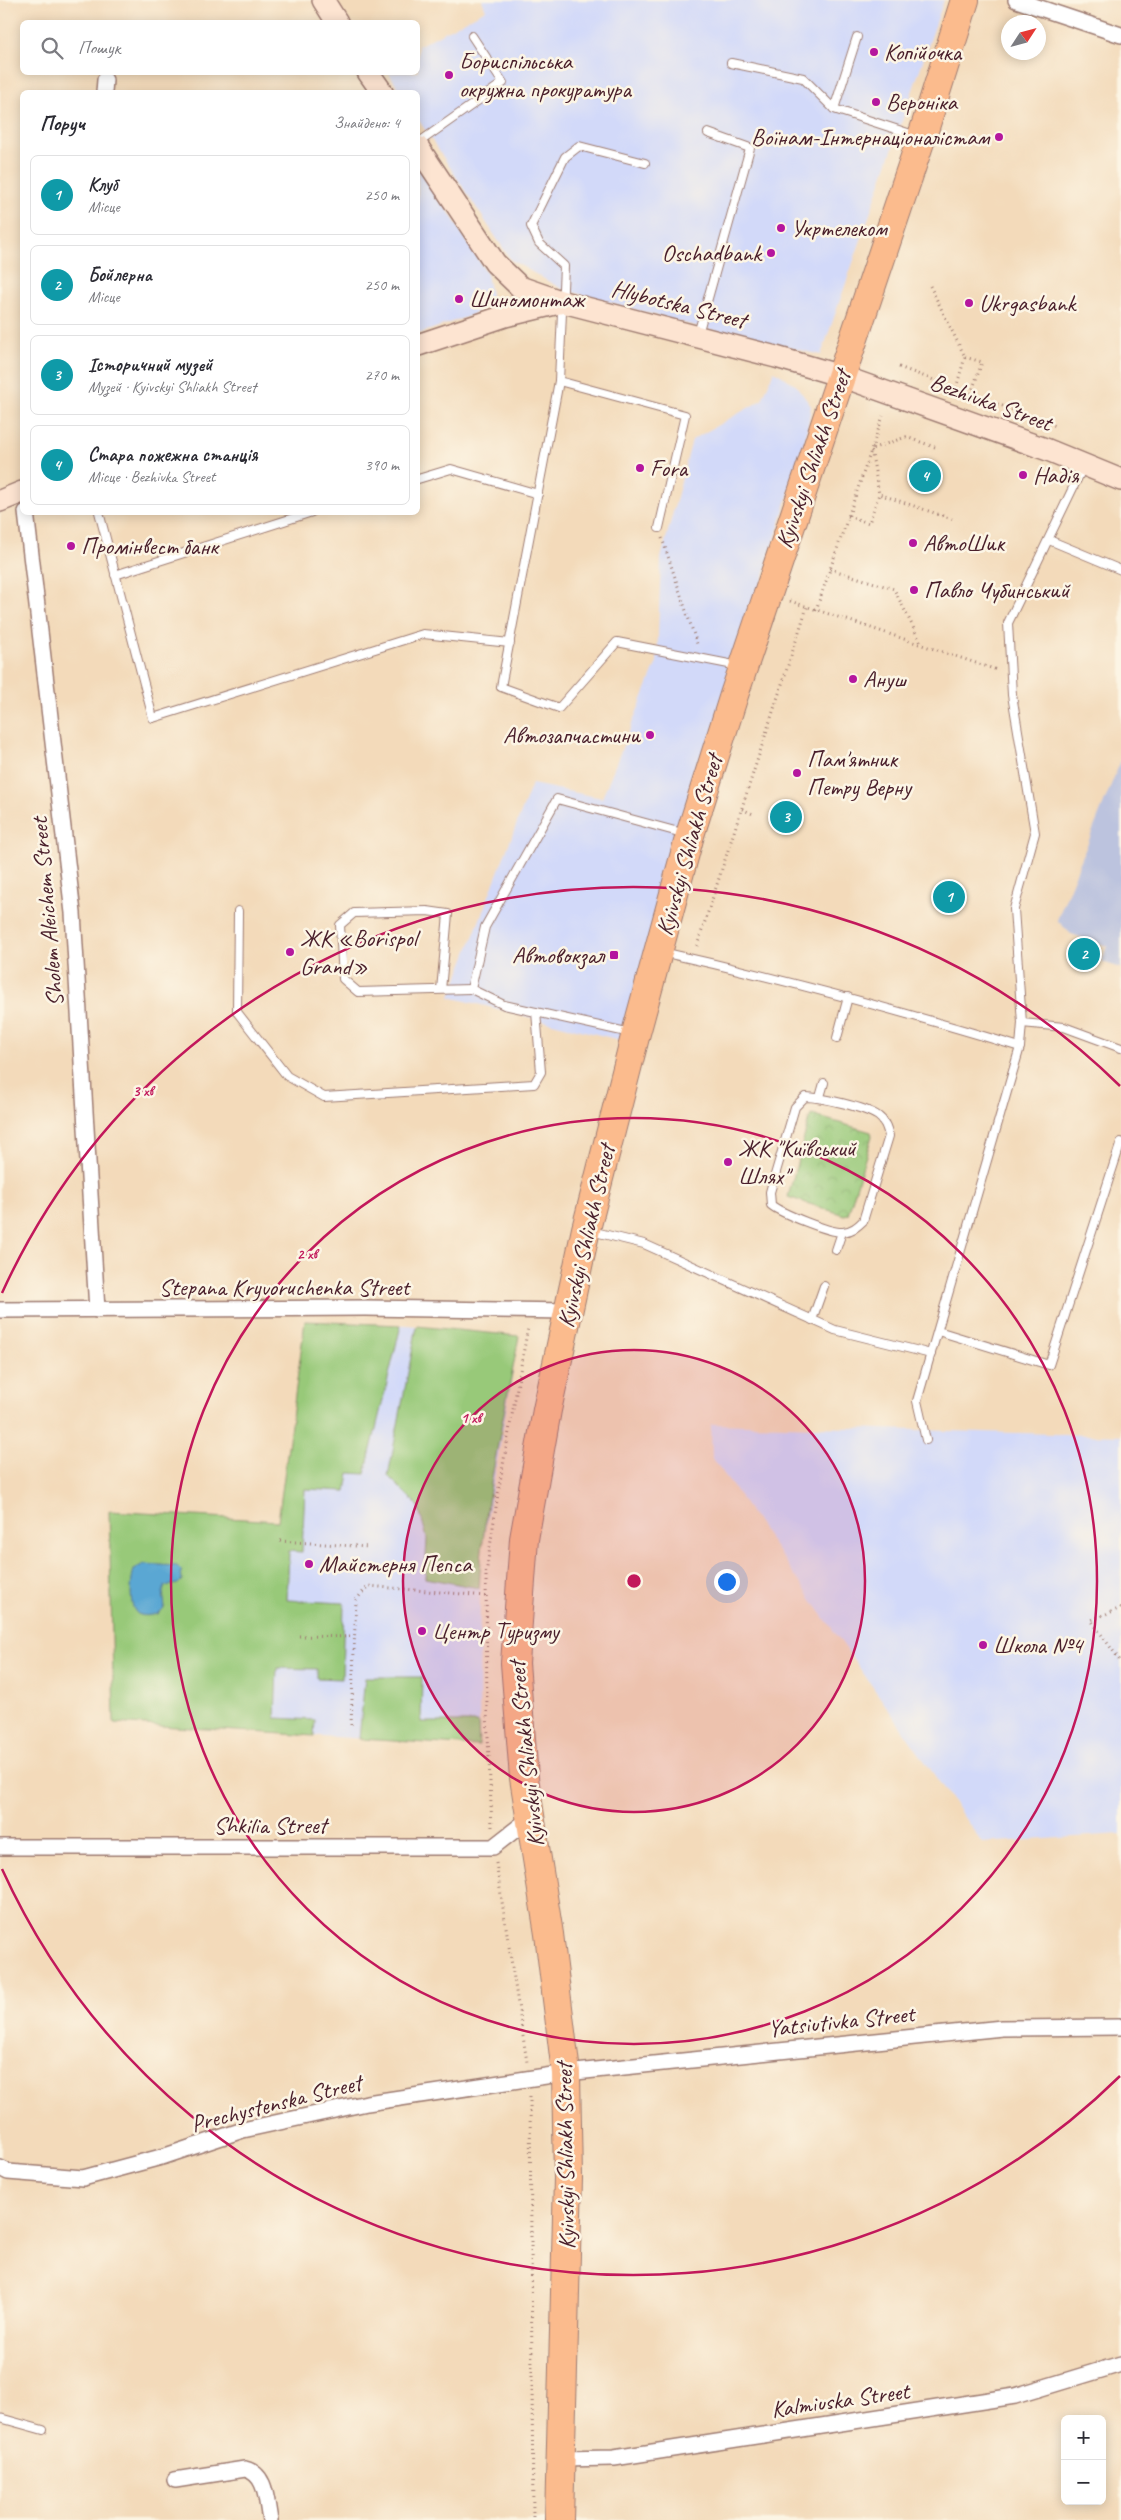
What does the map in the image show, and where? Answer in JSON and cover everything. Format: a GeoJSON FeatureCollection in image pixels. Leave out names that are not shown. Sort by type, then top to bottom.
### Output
{"type":"FeatureCollection","features":[{"type":"Feature","properties":{"kind":"highway","name":"Kyivskyi Shliakh Street"},"geometry":{"type":"LineString","coordinates":[[559,2520],[568,2178],[566,2073],[548,1934],[524,1778],[515,1663],[524,1539],[568,1311],[586,1230],[636,1034],[690,835],[743,666],[921,138],[965,0]]}},
{"type":"Feature","properties":{"kind":"street"},"geometry":{"type":"LineString","coordinates":[[323,0],[336,20]]}},
{"type":"Feature","properties":{"kind":"street"},"geometry":{"type":"LineString","coordinates":[[1016,0],[1121,35]]}},
{"type":"Feature","properties":{"kind":"street"},"geometry":{"type":"LineString","coordinates":[[370,75],[381,90]]}},
{"type":"Feature","properties":{"kind":"street"},"geometry":{"type":"LineString","coordinates":[[420,151],[496,263],[520,287],[563,302]]}},
{"type":"Feature","properties":{"kind":"street","name":"Hlybotska Street"},"geometry":{"type":"LineString","coordinates":[[420,344],[504,316],[563,302],[698,336],[841,376]]}},
{"type":"Feature","properties":{"kind":"street","name":"Bezhivka Street"},"geometry":{"type":"LineString","coordinates":[[841,376],[1121,480]]}},
{"type":"Feature","properties":{"kind":"street"},"geometry":{"type":"LineString","coordinates":[[0,501],[20,493]]}},
{"type":"Feature","properties":{"kind":"street","name":"Sholem Aleichem Street"},"geometry":{"type":"LineString","coordinates":[[26,515],[73,913],[97,1310]]}},
{"type":"Feature","properties":{"kind":"street","name":"Stepana Kryvoruchenka Street"},"geometry":{"type":"LineString","coordinates":[[0,1310],[365,1308],[568,1311]]}},
{"type":"Feature","properties":{"kind":"street"},"geometry":{"type":"LineString","coordinates":[[493,1848],[530,1818]]}},
{"type":"Feature","properties":{"kind":"street","name":"Shkilia Street"},"geometry":{"type":"LineString","coordinates":[[0,1847],[493,1848]]}},
{"type":"Feature","properties":{"kind":"street","name":"Yatsiutivka Street"},"geometry":{"type":"LineString","coordinates":[[566,2073],[1002,2028],[1121,2027]]}},
{"type":"Feature","properties":{"kind":"street","name":"Prechystenska Street"},"geometry":{"type":"LineString","coordinates":[[3,2174],[83,2178],[165,2156],[243,2130],[367,2103],[566,2073]]}},
{"type":"Feature","properties":{"kind":"street","name":"Kalmiuska Street"},"geometry":{"type":"LineString","coordinates":[[561,2459],[614,2458],[1006,2397],[1121,2364]]}},
{"type":"Feature","properties":{"kind":"street"},"geometry":{"type":"LineString","coordinates":[[175,2480],[245,2469],[254,2471],[262,2481],[270,2520]]}},
{"type":"Feature","properties":{"kind":"lane"},"geometry":{"type":"LineString","coordinates":[[420,142],[503,83],[472,36]]}},
{"type":"Feature","properties":{"kind":"lane"},"geometry":{"type":"LineString","coordinates":[[834,109],[857,37]]}},
{"type":"Feature","properties":{"kind":"lane"},"geometry":{"type":"LineString","coordinates":[[731,63],[803,78],[834,109],[921,138]]}},
{"type":"Feature","properties":{"kind":"lane"},"geometry":{"type":"LineString","coordinates":[[698,336],[750,148],[708,133]]}},
{"type":"Feature","properties":{"kind":"lane"},"geometry":{"type":"LineString","coordinates":[[645,163],[579,146],[565,157],[531,226],[539,243],[564,266],[559,381],[501,687],[558,708],[617,642],[743,666]]}},
{"type":"Feature","properties":{"kind":"lane"},"geometry":{"type":"LineString","coordinates":[[559,381],[685,415],[658,528]]}},
{"type":"Feature","properties":{"kind":"lane"},"geometry":{"type":"LineString","coordinates":[[926,1440],[917,1401],[1020,1047],[1022,1023],[1014,909],[1035,833],[1011,675],[1008,623],[1050,540],[1084,465]]}},
{"type":"Feature","properties":{"kind":"lane"},"geometry":{"type":"LineString","coordinates":[[420,478],[451,469],[538,494]]}},
{"type":"Feature","properties":{"kind":"lane"},"geometry":{"type":"LineString","coordinates":[[100,515],[153,718],[423,634],[510,643]]}},
{"type":"Feature","properties":{"kind":"lane"},"geometry":{"type":"LineString","coordinates":[[115,575],[303,515]]}},
{"type":"Feature","properties":{"kind":"lane"},"geometry":{"type":"LineString","coordinates":[[1050,540],[1121,570]]}},
{"type":"Feature","properties":{"kind":"lane"},"geometry":{"type":"LineString","coordinates":[[471,989],[485,927],[557,800],[690,835]]}},
{"type":"Feature","properties":{"kind":"lane"},"geometry":{"type":"LineString","coordinates":[[238,911],[237,1012],[287,1076],[324,1097],[534,1084],[541,1072],[536,1012]]}},
{"type":"Feature","properties":{"kind":"lane"},"geometry":{"type":"LineString","coordinates":[[441,990],[448,914],[427,911],[354,913],[340,925],[343,979],[358,992],[441,990],[471,989],[504,1005],[636,1034]]}},
{"type":"Feature","properties":{"kind":"lane"},"geometry":{"type":"LineString","coordinates":[[658,951],[848,997],[1020,1047]]}},
{"type":"Feature","properties":{"kind":"lane"},"geometry":{"type":"LineString","coordinates":[[837,1038],[848,997]]}},
{"type":"Feature","properties":{"kind":"lane"},"geometry":{"type":"LineString","coordinates":[[1022,1023],[1064,1027],[1121,1048]]}},
{"type":"Feature","properties":{"kind":"lane"},"geometry":{"type":"LineString","coordinates":[[820,1097],[824,1083]]}},
{"type":"Feature","properties":{"kind":"lane"},"geometry":{"type":"LineString","coordinates":[[805,1097],[820,1097],[877,1115],[886,1124],[889,1136],[864,1221],[856,1228],[842,1232],[782,1213],[771,1205],[770,1192],[795,1107],[805,1097]]}},
{"type":"Feature","properties":{"kind":"lane"},"geometry":{"type":"LineString","coordinates":[[938,1331],[1049,1364],[1121,1142]]}},
{"type":"Feature","properties":{"kind":"lane"},"geometry":{"type":"LineString","coordinates":[[586,1230],[644,1244],[835,1330],[931,1354]]}},
{"type":"Feature","properties":{"kind":"lane"},"geometry":{"type":"LineString","coordinates":[[836,1250],[842,1232]]}},
{"type":"Feature","properties":{"kind":"lane"},"geometry":{"type":"LineString","coordinates":[[812,1320],[824,1286]]}},
{"type":"Feature","properties":{"kind":"lane"},"geometry":{"type":"LineString","coordinates":[[0,2418],[43,2430]]}},
{"type":"Feature","properties":{"kind":"path"},"geometry":{"type":"LineString","coordinates":[[930,286],[965,357],[956,388]]}},
{"type":"Feature","properties":{"kind":"path"},"geometry":{"type":"LineString","coordinates":[[965,357],[982,362],[971,394]]}},
{"type":"Feature","properties":{"kind":"path"},"geometry":{"type":"LineString","coordinates":[[899,366],[1056,426]]}},
{"type":"Feature","properties":{"kind":"path"},"geometry":{"type":"LineString","coordinates":[[816,610],[883,416]]}},
{"type":"Feature","properties":{"kind":"path"},"geometry":{"type":"LineString","coordinates":[[871,450],[906,437],[934,447]]}},
{"type":"Feature","properties":{"kind":"path"},"geometry":{"type":"LineString","coordinates":[[848,516],[869,523],[879,494],[871,450]]}},
{"type":"Feature","properties":{"kind":"path"},"geometry":{"type":"LineString","coordinates":[[879,494],[952,519]]}},
{"type":"Feature","properties":{"kind":"path"},"geometry":{"type":"LineString","coordinates":[[658,528],[701,658]]}},
{"type":"Feature","properties":{"kind":"path"},"geometry":{"type":"LineString","coordinates":[[830,569],[894,589],[922,645]]}},
{"type":"Feature","properties":{"kind":"path"},"geometry":{"type":"LineString","coordinates":[[789,601],[1011,675]]}},
{"type":"Feature","properties":{"kind":"path"},"geometry":{"type":"LineString","coordinates":[[693,959],[807,607]]}},
{"type":"Feature","properties":{"kind":"path"},"geometry":{"type":"LineString","coordinates":[[742,809],[755,815]]}},
{"type":"Feature","properties":{"kind":"path"},"geometry":{"type":"LineString","coordinates":[[531,1311],[499,1487],[486,1574],[486,1596],[487,1714],[493,1848],[530,2078],[534,2520]]}},
{"type":"Feature","properties":{"kind":"path"},"geometry":{"type":"LineString","coordinates":[[280,1541],[368,1546]]}},
{"type":"Feature","properties":{"kind":"path"},"geometry":{"type":"LineString","coordinates":[[351,1725],[356,1600],[368,1586],[486,1596]]}},
{"type":"Feature","properties":{"kind":"path"},"geometry":{"type":"LineString","coordinates":[[1121,1608],[1091,1620],[1121,1662]]}},
{"type":"Feature","properties":{"kind":"path"},"geometry":{"type":"LineString","coordinates":[[299,1636],[354,1637]]}},
{"type":"Feature","properties":{"kind":"shaded area"},"geometry":{"type":"Polygon","coordinates":[[[482,0],[944,0],[821,355],[683,323],[562,289],[511,260],[420,122],[420,90],[400,90],[390,75],[420,75],[420,45],[486,10],[482,0]]]}},
{"type":"Feature","properties":{"kind":"shaded area"},"geometry":{"type":"Polygon","coordinates":[[[420,165],[487,274],[491,295],[485,306],[472,315],[420,333],[420,165]]]}},
{"type":"Feature","properties":{"kind":"shaded area"},"geometry":{"type":"Polygon","coordinates":[[[774,371],[795,384],[811,406],[807,433],[624,1041],[450,997],[532,784],[602,798],[657,662],[661,558],[692,440],[762,400],[774,371]]]}},
{"type":"Feature","properties":{"kind":"shaded area"},"geometry":{"type":"Polygon","coordinates":[[[1121,760],[1121,968],[1102,962],[1107,946],[1071,934],[1057,920],[1121,760]]]}},
{"type":"Feature","properties":{"kind":"shaded area"},"geometry":{"type":"Polygon","coordinates":[[[305,1321],[406,1325],[519,1336],[480,1559],[479,1746],[114,1723],[109,1511],[279,1521],[305,1321]]]}},
{"type":"Feature","properties":{"kind":"shaded area","name":"Школа №4"},"geometry":{"type":"Polygon","coordinates":[[[711,1424],[1121,1436],[1121,1834],[982,1843],[712,1457],[711,1424]]]}},
{"type":"Feature","properties":{"kind":"green space"},"geometry":{"type":"Polygon","coordinates":[[[812,1115],[871,1132],[872,1136],[848,1214],[844,1215],[788,1197],[809,1119],[812,1115]]]}},
{"type":"Feature","properties":{"kind":"green space"},"geometry":{"type":"Polygon","coordinates":[[[305,1321],[401,1325],[365,1474],[349,1473],[346,1491],[305,1489],[302,1552],[289,1551],[287,1600],[344,1603],[342,1679],[317,1678],[317,1669],[277,1668],[275,1718],[315,1720],[314,1736],[114,1723],[109,1511],[278,1521],[305,1321]]]}},
{"type":"Feature","properties":{"kind":"green space"},"geometry":{"type":"Polygon","coordinates":[[[417,1326],[519,1336],[489,1494],[479,1588],[425,1578],[427,1538],[418,1506],[388,1476],[417,1326]]]}},
{"type":"Feature","properties":{"kind":"green space"},"geometry":{"type":"Polygon","coordinates":[[[365,1677],[422,1677],[421,1722],[478,1722],[479,1746],[359,1739],[365,1677]]]}},
{"type":"Feature","properties":{"kind":"water"},"geometry":{"type":"Polygon","coordinates":[[[144,1564],[177,1566],[181,1570],[182,1580],[178,1584],[165,1586],[163,1592],[165,1607],[158,1614],[148,1616],[140,1615],[135,1611],[132,1600],[131,1586],[134,1569],[144,1564]]]}},
{"type":"Feature","properties":{"kind":"place","name":"Копійочка"},"geometry":{"type":"Point","coordinates":[874,52]}},
{"type":"Feature","properties":{"kind":"place","name":"Бориспільська окружна прокуратура"},"geometry":{"type":"Point","coordinates":[449,75]}},
{"type":"Feature","properties":{"kind":"place","name":"Вероніка"},"geometry":{"type":"Point","coordinates":[876,102]}},
{"type":"Feature","properties":{"kind":"place","name":"Воїнам-Інтернаціоналістам"},"geometry":{"type":"Point","coordinates":[999,137]}},
{"type":"Feature","properties":{"kind":"place","name":"Укртелеком"},"geometry":{"type":"Point","coordinates":[781,228]}},
{"type":"Feature","properties":{"kind":"place","name":"Oschadbank"},"geometry":{"type":"Point","coordinates":[771,253]}},
{"type":"Feature","properties":{"kind":"place","name":"Шиномонтаж"},"geometry":{"type":"Point","coordinates":[459,299]}},
{"type":"Feature","properties":{"kind":"place","name":"Ukrgasbank"},"geometry":{"type":"Point","coordinates":[969,303]}},
{"type":"Feature","properties":{"kind":"place","name":"Fora"},"geometry":{"type":"Point","coordinates":[640,468]}},
{"type":"Feature","properties":{"kind":"place","name":"Надія"},"geometry":{"type":"Point","coordinates":[1023,475]}},
{"type":"Feature","properties":{"kind":"place","name":"Стара пожежна станція"},"geometry":{"type":"Point","coordinates":[925,476]}},
{"type":"Feature","properties":{"kind":"place","name":"АвтоШик"},"geometry":{"type":"Point","coordinates":[913,543]}},
{"type":"Feature","properties":{"kind":"place","name":"Промінвест банк"},"geometry":{"type":"Point","coordinates":[71,546]}},
{"type":"Feature","properties":{"kind":"place","name":"Павло Чубинський"},"geometry":{"type":"Point","coordinates":[914,590]}},
{"type":"Feature","properties":{"kind":"place","name":"Ануш"},"geometry":{"type":"Point","coordinates":[853,679]}},
{"type":"Feature","properties":{"kind":"place","name":"Автозапчастини"},"geometry":{"type":"Point","coordinates":[650,735]}},
{"type":"Feature","properties":{"kind":"place","name":"Пам'ятник Петру Верну"},"geometry":{"type":"Point","coordinates":[797,773]}},
{"type":"Feature","properties":{"kind":"place","name":"Історичний музей"},"geometry":{"type":"Point","coordinates":[786,817]}},
{"type":"Feature","properties":{"kind":"place","name":"Клуб"},"geometry":{"type":"Point","coordinates":[949,897]}},
{"type":"Feature","properties":{"kind":"place","name":"ЖК «Borispol Grand»"},"geometry":{"type":"Point","coordinates":[290,952]}},
{"type":"Feature","properties":{"kind":"place","name":"Бойлерна"},"geometry":{"type":"Point","coordinates":[1084,954]}},
{"type":"Feature","properties":{"kind":"place","name":"Автовокзал"},"geometry":{"type":"Point","coordinates":[614,955]}},
{"type":"Feature","properties":{"kind":"place","name":"ЖК \"Київський Шлях\""},"geometry":{"type":"Point","coordinates":[728,1162]}},
{"type":"Feature","properties":{"kind":"place","name":"Майстерня Пепса"},"geometry":{"type":"Point","coordinates":[309,1564]}},
{"type":"Feature","properties":{"kind":"place","name":"Центр Туризму"},"geometry":{"type":"Point","coordinates":[422,1631]}},
{"type":"Feature","properties":{"kind":"place","name":"Школа №4"},"geometry":{"type":"Point","coordinates":[983,1645]}}]}
